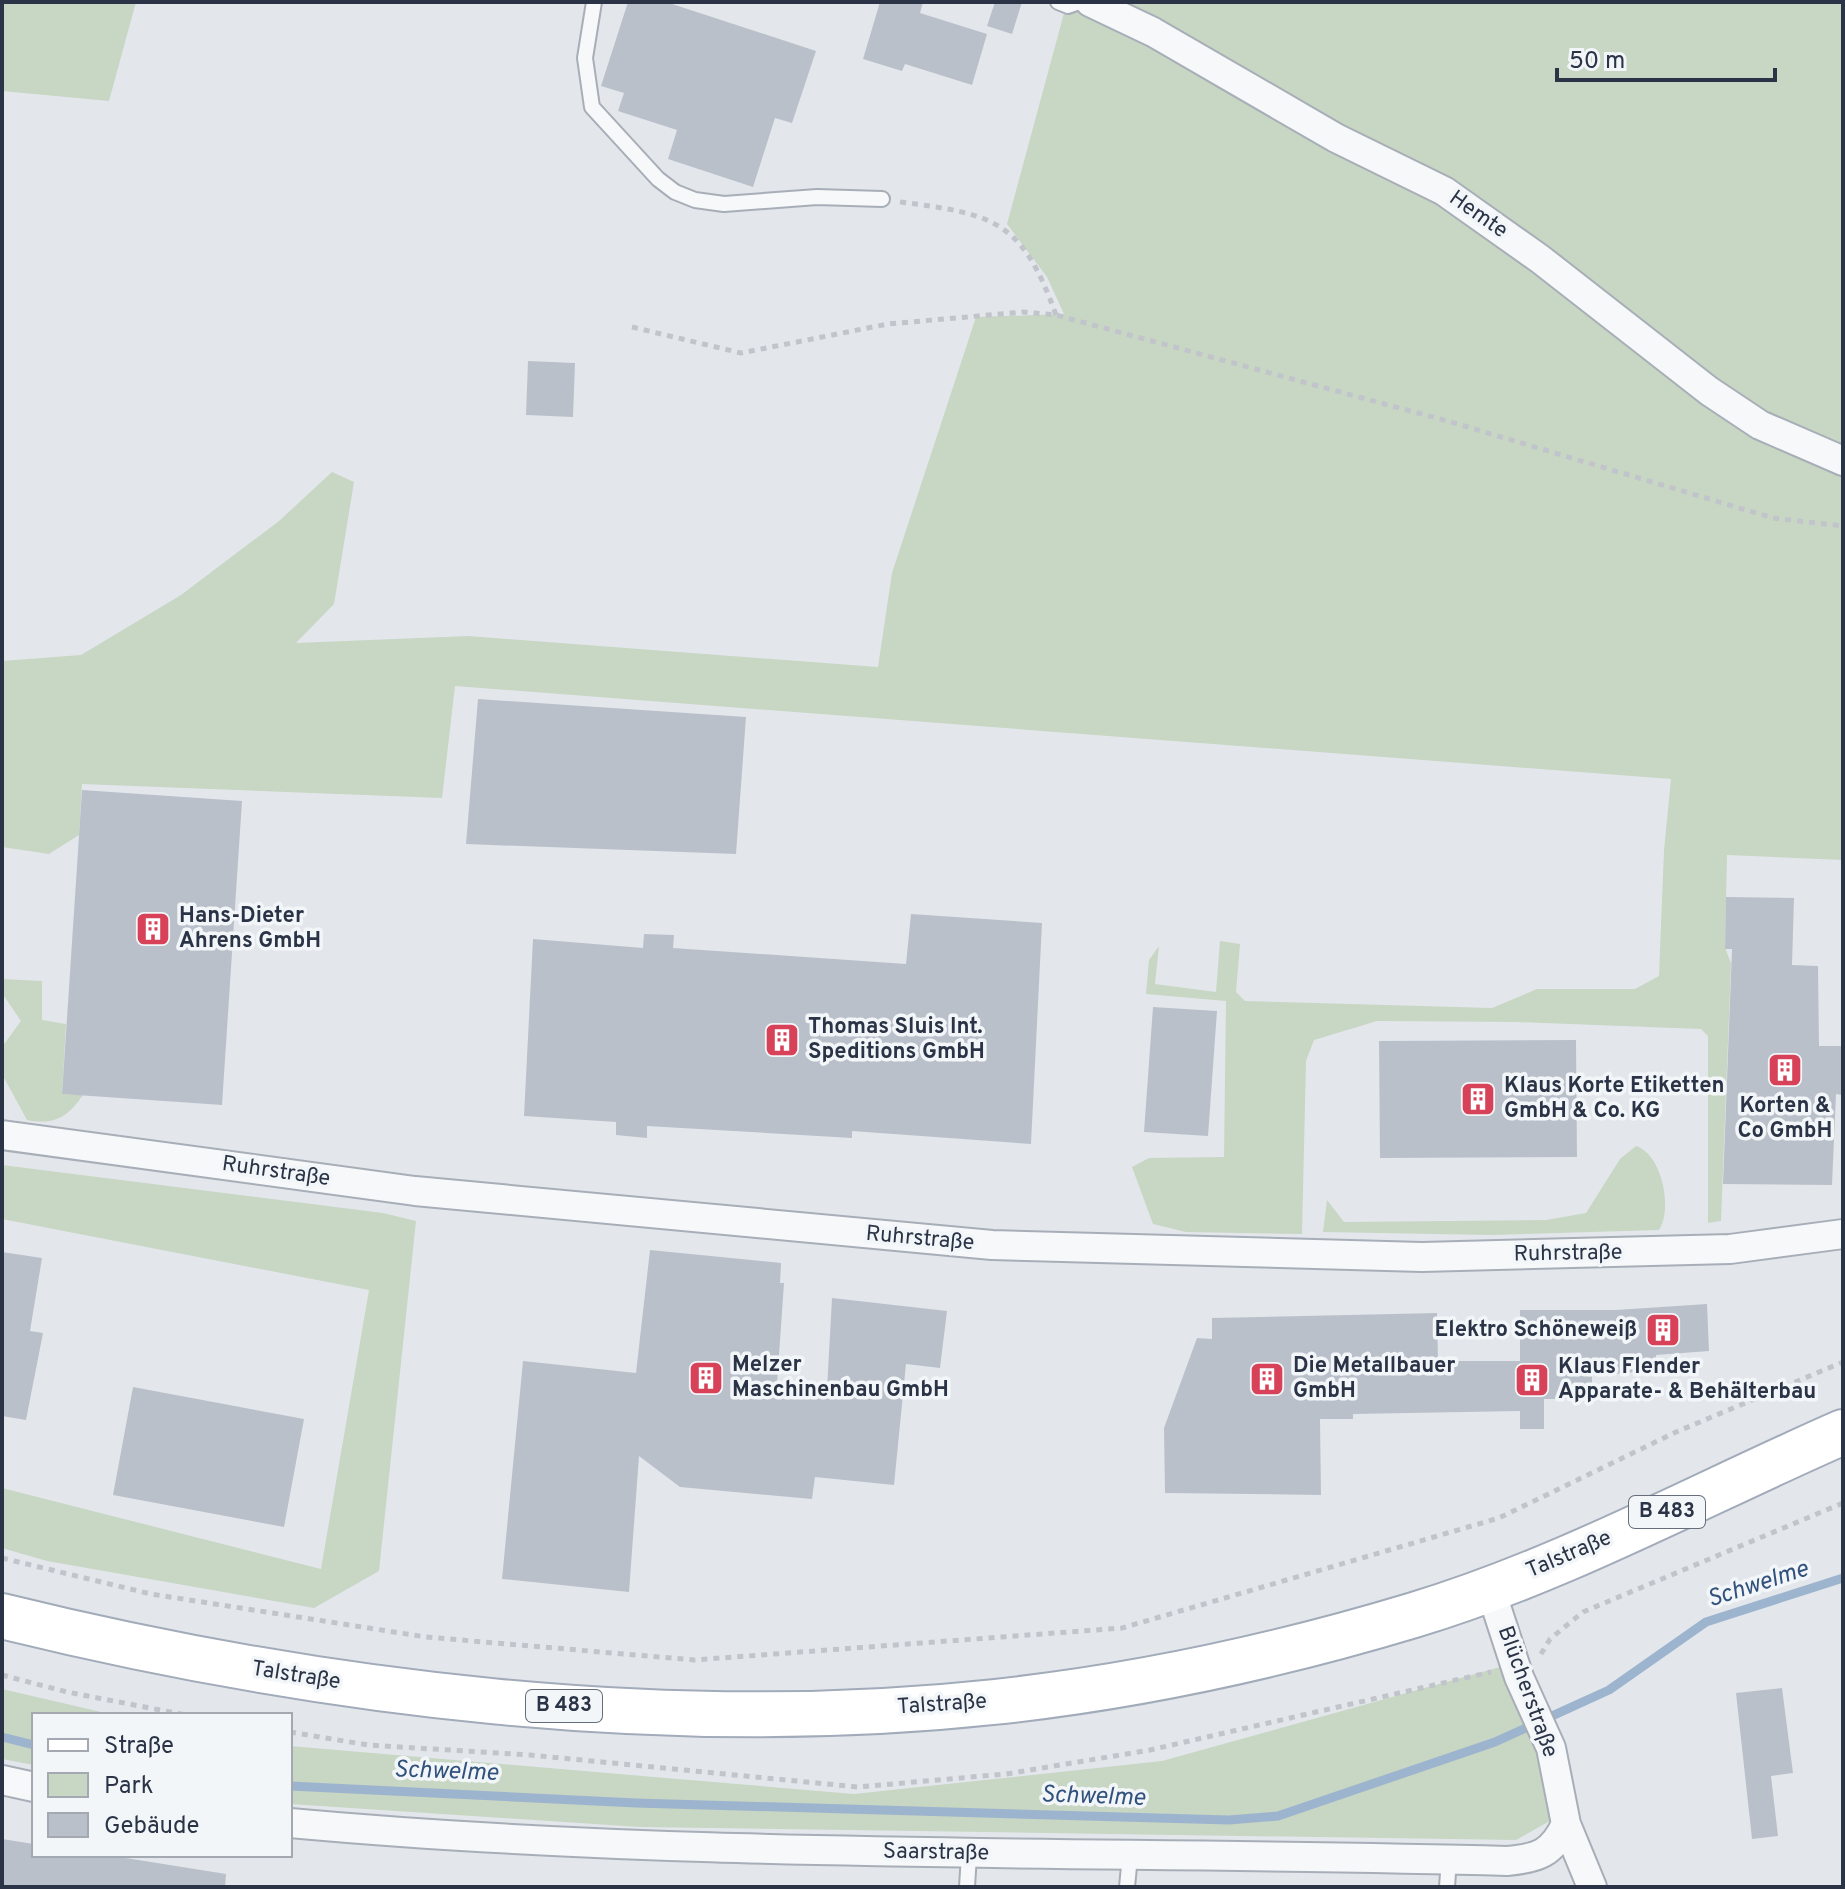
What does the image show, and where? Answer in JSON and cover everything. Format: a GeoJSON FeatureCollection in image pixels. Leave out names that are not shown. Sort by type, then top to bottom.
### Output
{"type":"FeatureCollection","features":[{"type":"Feature","properties":{"kind":"main road","name":"Talstraße"},"geometry":{"type":"LineString","coordinates":[[2,1616],[130,1648],[277,1674],[416,1693],[690,1712],[839,1712],[993,1702],[1175,1673],[1417,1614],[1598,1544],[1843,1432]]}},
{"type":"Feature","properties":{"kind":"street","name":"Hemte"},"geometry":{"type":"LineString","coordinates":[[1090,2],[1153,32],[1336,138],[1444,191],[1540,259],[1709,391],[1760,425],[1843,461]]}},
{"type":"Feature","properties":{"kind":"street","name":"Ruhrstraße"},"geometry":{"type":"LineString","coordinates":[[2,1135],[415,1191],[992,1245],[1452,1256],[1730,1249],[1843,1234]]}},
{"type":"Feature","properties":{"kind":"street","name":"Blücherstraße"},"geometry":{"type":"LineString","coordinates":[[1490,1588],[1515,1665],[1551,1748],[1566,1824],[1588,1876]]}},
{"type":"Feature","properties":{"kind":"street"},"geometry":{"type":"LineString","coordinates":[[2,1780],[32,1787]]}},
{"type":"Feature","properties":{"kind":"street","name":"Saarstraße"},"geometry":{"type":"LineString","coordinates":[[292,1823],[450,1838],[969,1855],[1130,1856],[1448,1873],[1536,1859],[1550,1851],[1566,1824]]}},
{"type":"Feature","properties":{"kind":"lane"},"geometry":{"type":"LineString","coordinates":[[594,2],[585,58],[592,107],[658,179],[675,192],[695,200],[724,204],[817,197],[882,199]]}},
{"type":"Feature","properties":{"kind":"lane"},"geometry":{"type":"LineString","coordinates":[[1058,2],[1068,6],[1079,2]]}},
{"type":"Feature","properties":{"kind":"lane"},"geometry":{"type":"LineString","coordinates":[[967,1887],[969,1855]]}},
{"type":"Feature","properties":{"kind":"lane"},"geometry":{"type":"LineString","coordinates":[[1127,1887],[1130,1856]]}},
{"type":"Feature","properties":{"kind":"path"},"geometry":{"type":"LineString","coordinates":[[882,199],[965,210],[1004,228],[1026,251],[1042,275],[1056,315]]}},
{"type":"Feature","properties":{"kind":"path"},"geometry":{"type":"LineString","coordinates":[[632,327],[741,353],[888,324],[1023,312],[1056,315],[1451,422],[1773,518],[1843,526]]}},
{"type":"Feature","properties":{"kind":"path"},"geometry":{"type":"LineString","coordinates":[[2,1558],[151,1594],[426,1637],[694,1660],[1122,1628],[1499,1518],[1676,1432],[1843,1362]]}},
{"type":"Feature","properties":{"kind":"path"},"geometry":{"type":"LineString","coordinates":[[1515,1665],[1539,1657],[1550,1639],[1583,1612],[1843,1503]]}},
{"type":"Feature","properties":{"kind":"path"},"geometry":{"type":"LineString","coordinates":[[2,1675],[67,1692],[176,1713]]}},
{"type":"Feature","properties":{"kind":"green space"},"geometry":{"type":"Polygon","coordinates":[[[2,2],[136,2],[109,101],[2,91],[2,2]]]}},
{"type":"Feature","properties":{"kind":"green space"},"geometry":{"type":"Polygon","coordinates":[[[1067,2],[1843,2],[1843,860],[1727,855],[1725,948],[1731,963],[1721,1221],[1708,1223],[1708,1036],[1701,1029],[1516,1022],[1377,1021],[1314,1040],[1306,1061],[1302,1234],[1186,1232],[1153,1224],[1132,1167],[1149,1158],[1224,1157],[1226,1001],[1146,994],[1149,960],[1159,946],[1155,984],[1216,992],[1220,941],[1240,944],[1236,992],[1245,1001],[1492,1008],[1537,989],[1635,989],[1659,976],[1664,850],[1671,779],[455,686],[442,798],[82,784],[79,835],[49,854],[2,847],[2,661],[81,655],[181,595],[279,521],[332,472],[354,482],[334,604],[296,643],[468,636],[878,667],[892,573],[976,317],[1064,314],[1047,277],[1007,224],[1067,2]]]}},
{"type":"Feature","properties":{"kind":"green space"},"geometry":{"type":"Polygon","coordinates":[[[2,979],[42,981],[42,1020],[66,1024],[62,1094],[83,1095],[59,1118],[27,1120],[2,1074],[2,1047],[21,1021],[2,993],[2,979]]]}},
{"type":"Feature","properties":{"kind":"green space"},"geometry":{"type":"Polygon","coordinates":[[[1636,1146],[1653,1160],[1662,1183],[1665,1209],[1659,1230],[1491,1235],[1323,1232],[1327,1200],[1344,1222],[1546,1220],[1586,1213],[1620,1159],[1636,1146]]]}},
{"type":"Feature","properties":{"kind":"green space"},"geometry":{"type":"Polygon","coordinates":[[[2,1165],[383,1213],[416,1221],[379,1571],[314,1608],[47,1561],[2,1548],[2,1488],[321,1569],[369,1290],[2,1219],[2,1165]]]}},
{"type":"Feature","properties":{"kind":"green space"},"geometry":{"type":"Polygon","coordinates":[[[1511,1664],[1573,1808],[1516,1840],[640,1827],[292,1804],[292,1746],[854,1794],[1162,1761],[1511,1664]]]}},
{"type":"Feature","properties":{"kind":"green space"},"geometry":{"type":"Polygon","coordinates":[[[2,1689],[105,1713],[32,1713],[32,1765],[2,1759],[2,1689]]]}},
{"type":"Feature","properties":{"kind":"building"},"geometry":{"type":"Polygon","coordinates":[[[628,2],[666,2],[816,51],[792,123],[775,118],[753,187],[668,159],[677,130],[618,111],[624,93],[601,86],[628,2]]]}},
{"type":"Feature","properties":{"kind":"building"},"geometry":{"type":"Polygon","coordinates":[[[880,2],[923,2],[920,13],[987,34],[972,85],[905,64],[902,71],[863,59],[880,2]]]}},
{"type":"Feature","properties":{"kind":"building"},"geometry":{"type":"Polygon","coordinates":[[[995,2],[1022,2],[1012,34],[987,26],[995,2]]]}},
{"type":"Feature","properties":{"kind":"building"},"geometry":{"type":"Polygon","coordinates":[[[528,361],[575,363],[573,417],[526,415],[528,361]]]}},
{"type":"Feature","properties":{"kind":"building"},"geometry":{"type":"Polygon","coordinates":[[[478,699],[746,717],[736,854],[466,844],[478,699]]]}},
{"type":"Feature","properties":{"kind":"building","name":"Hans-Dieter Ahrens GmbH"},"geometry":{"type":"Polygon","coordinates":[[[82,790],[242,801],[222,1105],[62,1094],[82,790]]]}},
{"type":"Feature","properties":{"kind":"building","name":"Korten & Co GmbH"},"geometry":{"type":"Polygon","coordinates":[[[1726,897],[1794,898],[1792,965],[1818,966],[1819,1046],[1843,1046],[1843,1095],[1836,1094],[1832,1185],[1723,1184],[1732,949],[1725,949],[1726,897]]]}},
{"type":"Feature","properties":{"kind":"building","name":"Thomas Sluis Int. Speditions GmbH"},"geometry":{"type":"Polygon","coordinates":[[[911,914],[1042,923],[1031,1144],[852,1131],[852,1138],[647,1126],[647,1138],[616,1135],[616,1122],[524,1116],[533,939],[643,948],[644,934],[674,935],[673,948],[906,964],[911,914]]]}},
{"type":"Feature","properties":{"kind":"building"},"geometry":{"type":"Polygon","coordinates":[[[1153,1007],[1217,1011],[1208,1136],[1144,1132],[1153,1007]]]}},
{"type":"Feature","properties":{"kind":"building","name":"Klaus Korte Etiketten GmbH & Co. KG"},"geometry":{"type":"Polygon","coordinates":[[[1576,1040],[1577,1157],[1380,1158],[1379,1041],[1576,1040]]]}},
{"type":"Feature","properties":{"kind":"building","name":"Melzer Maschinenbau GmbH"},"geometry":{"type":"Polygon","coordinates":[[[650,1250],[781,1263],[780,1283],[784,1283],[777,1384],[827,1389],[832,1298],[947,1311],[940,1368],[906,1364],[894,1485],[815,1477],[812,1499],[680,1487],[639,1456],[629,1592],[502,1579],[523,1361],[636,1373],[650,1250]]]}},
{"type":"Feature","properties":{"kind":"building"},"geometry":{"type":"Polygon","coordinates":[[[2,1252],[42,1258],[30,1331],[43,1333],[26,1420],[2,1416],[2,1252]]]}},
{"type":"Feature","properties":{"kind":"building"},"geometry":{"type":"Polygon","coordinates":[[[1707,1304],[1709,1351],[1656,1355],[1657,1370],[1592,1376],[1592,1399],[1544,1399],[1544,1429],[1520,1429],[1520,1411],[1353,1414],[1353,1419],[1320,1419],[1321,1495],[1165,1493],[1164,1428],[1197,1338],[1212,1339],[1212,1318],[1437,1313],[1438,1361],[1520,1361],[1520,1310],[1616,1310],[1707,1304]]]}},
{"type":"Feature","properties":{"kind":"building"},"geometry":{"type":"Polygon","coordinates":[[[133,1387],[304,1419],[284,1527],[113,1495],[133,1387]]]}},
{"type":"Feature","properties":{"kind":"building"},"geometry":{"type":"Polygon","coordinates":[[[1782,1688],[1793,1773],[1771,1776],[1778,1836],[1752,1839],[1736,1693],[1782,1688]]]}},
{"type":"Feature","properties":{"kind":"building"},"geometry":{"type":"Polygon","coordinates":[[[2,1839],[32,1844],[32,1857],[120,1857],[226,1874],[225,1887],[2,1887],[2,1839]]]}},
{"type":"Feature","properties":{"kind":"waterway","name":"Schwelme"},"geometry":{"type":"LineString","coordinates":[[292,1786],[636,1803],[1229,1820],[1278,1816],[1495,1742],[1609,1690],[1706,1622],[1843,1578]]}},
{"type":"Feature","properties":{"kind":"waterway","name":"Schwelme"},"geometry":{"type":"LineString","coordinates":[[2,1737],[32,1744]]}},
{"type":"Feature","properties":{"kind":"place","name":"Hans-Dieter Ahrens GmbH"},"geometry":{"type":"Point","coordinates":[153,929]}},
{"type":"Feature","properties":{"kind":"place","name":"Thomas Sluis Int. Speditions GmbH"},"geometry":{"type":"Point","coordinates":[782,1040]}},
{"type":"Feature","properties":{"kind":"place","name":"Korten & Co GmbH"},"geometry":{"type":"Point","coordinates":[1785,1070]}},
{"type":"Feature","properties":{"kind":"place","name":"Klaus Korte Etiketten GmbH & Co. KG"},"geometry":{"type":"Point","coordinates":[1478,1099]}},
{"type":"Feature","properties":{"kind":"place","name":"Elektro Schöneweiß"},"geometry":{"type":"Point","coordinates":[1663,1330]}},
{"type":"Feature","properties":{"kind":"place","name":"Melzer Maschinenbau GmbH"},"geometry":{"type":"Point","coordinates":[706,1378]}},
{"type":"Feature","properties":{"kind":"place","name":"Die Metallbauer GmbH"},"geometry":{"type":"Point","coordinates":[1267,1379]}},
{"type":"Feature","properties":{"kind":"place","name":"Klaus Flender Apparate- & Behälterbau"},"geometry":{"type":"Point","coordinates":[1532,1380]}}]}
